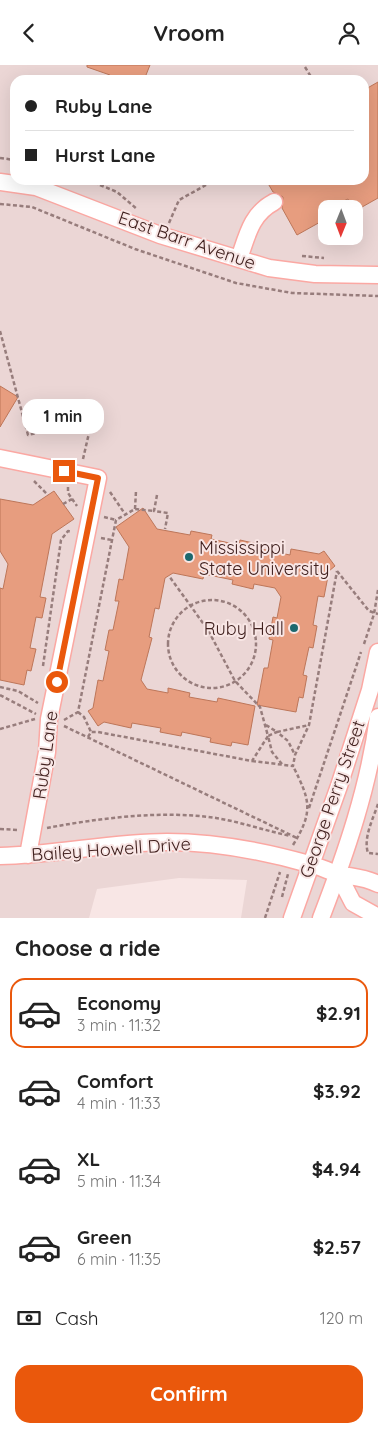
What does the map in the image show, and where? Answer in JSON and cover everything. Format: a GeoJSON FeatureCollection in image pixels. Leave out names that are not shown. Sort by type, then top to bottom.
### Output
{"type":"FeatureCollection","features":[{"type":"Feature","properties":{"kind":"street","name":"East Barr Avenue"},"geometry":{"type":"LineString","coordinates":[[22,185],[36,187],[93,207],[142,229],[269,268],[315,274],[378,275]]}},
{"type":"Feature","properties":{"kind":"street"},"geometry":{"type":"LineString","coordinates":[[239,259],[252,221],[263,208],[274,202]]}},
{"type":"Feature","properties":{"kind":"street","name":"Ruby Lane"},"geometry":{"type":"LineString","coordinates":[[0,458],[98,478],[49,719],[48,752],[28,855]]}},
{"type":"Feature","properties":{"kind":"street","name":"George Perry Street"},"geometry":{"type":"LineString","coordinates":[[292,918],[370,689],[378,651]]}},
{"type":"Feature","properties":{"kind":"street","name":"George Perry Street"},"geometry":{"type":"LineString","coordinates":[[321,918],[338,874],[358,811],[374,750],[378,717]]}},
{"type":"Feature","properties":{"kind":"street","name":"Bailey Howell Drive"},"geometry":{"type":"LineString","coordinates":[[0,856],[28,855],[107,845],[166,842],[216,844],[309,864],[338,874]]}},
{"type":"Feature","properties":{"kind":"street"},"geometry":{"type":"LineString","coordinates":[[338,874],[369,879],[378,884]]}},
{"type":"Feature","properties":{"kind":"street"},"geometry":{"type":"LineString","coordinates":[[338,874],[353,903],[378,917]]}},
{"type":"Feature","properties":{"kind":"path"},"geometry":{"type":"LineString","coordinates":[[305,67],[310,75]]}},
{"type":"Feature","properties":{"kind":"path"},"geometry":{"type":"LineString","coordinates":[[100,185],[117,192],[139,211]]}},
{"type":"Feature","properties":{"kind":"path"},"geometry":{"type":"LineString","coordinates":[[175,227],[168,224],[179,200],[206,185]]}},
{"type":"Feature","properties":{"kind":"path"},"geometry":{"type":"LineString","coordinates":[[296,255],[328,258]]}},
{"type":"Feature","properties":{"kind":"path"},"geometry":{"type":"LineString","coordinates":[[0,331],[28,435],[92,420]]}},
{"type":"Feature","properties":{"kind":"path"},"geometry":{"type":"LineString","coordinates":[[82,463],[92,420],[87,413]]}},
{"type":"Feature","properties":{"kind":"path"},"geometry":{"type":"LineString","coordinates":[[29,476],[48,495]]}},
{"type":"Feature","properties":{"kind":"path"},"geometry":{"type":"LineString","coordinates":[[69,485],[68,493],[76,506],[81,507]]}},
{"type":"Feature","properties":{"kind":"path"},"geometry":{"type":"LineString","coordinates":[[109,491],[125,514]]}},
{"type":"Feature","properties":{"kind":"path"},"geometry":{"type":"LineString","coordinates":[[135,509],[136,491]]}},
{"type":"Feature","properties":{"kind":"path"},"geometry":{"type":"LineString","coordinates":[[154,511],[157,495]]}},
{"type":"Feature","properties":{"kind":"path"},"geometry":{"type":"LineString","coordinates":[[63,504],[72,499]]}},
{"type":"Feature","properties":{"kind":"path"},"geometry":{"type":"LineString","coordinates":[[78,712],[116,520],[135,509],[168,513],[165,529]]}},
{"type":"Feature","properties":{"kind":"path"},"geometry":{"type":"LineString","coordinates":[[309,808],[306,792],[293,766],[295,755],[309,725],[337,571],[369,611],[376,614]]}},
{"type":"Feature","properties":{"kind":"path"},"geometry":{"type":"LineString","coordinates":[[169,575],[208,630],[235,681],[260,707],[272,752],[283,765]]}},
{"type":"Feature","properties":{"kind":"path"},"geometry":{"type":"LineString","coordinates":[[297,838],[305,825],[309,808],[376,614],[378,590]]}},
{"type":"Feature","properties":{"kind":"path"},"geometry":{"type":"LineString","coordinates":[[208,600],[230,603],[240,609],[252,624],[256,641],[254,657],[246,672],[235,681],[217,688],[204,687],[182,676],[174,667],[168,648],[170,629],[180,613],[190,605],[208,600]]}},
{"type":"Feature","properties":{"kind":"path"},"geometry":{"type":"LineString","coordinates":[[0,687],[18,691],[42,705]]}},
{"type":"Feature","properties":{"kind":"path"},"geometry":{"type":"LineString","coordinates":[[0,695],[41,717],[0,729]]}},
{"type":"Feature","properties":{"kind":"path"},"geometry":{"type":"LineString","coordinates":[[78,712],[70,715],[62,725],[297,838]]}},
{"type":"Feature","properties":{"kind":"path"},"geometry":{"type":"LineString","coordinates":[[78,712],[84,717],[91,732]]}},
{"type":"Feature","properties":{"kind":"path"},"geometry":{"type":"LineString","coordinates":[[266,725],[288,741],[295,755]]}},
{"type":"Feature","properties":{"kind":"path"},"geometry":{"type":"LineString","coordinates":[[252,761],[268,736],[277,732],[309,725]]}},
{"type":"Feature","properties":{"kind":"path"},"geometry":{"type":"LineString","coordinates":[[88,737],[91,732]]}},
{"type":"Feature","properties":{"kind":"path"},"geometry":{"type":"LineString","coordinates":[[91,732],[252,761],[293,766]]}},
{"type":"Feature","properties":{"kind":"path"},"geometry":{"type":"LineString","coordinates":[[378,804],[366,847],[368,853],[378,854]]}},
{"type":"Feature","properties":{"kind":"path"},"geometry":{"type":"LineString","coordinates":[[0,829],[33,830],[101,818],[215,818],[297,838]]}},
{"type":"Feature","properties":{"kind":"path"},"geometry":{"type":"LineString","coordinates":[[282,898],[288,859]]}},
{"type":"Feature","properties":{"kind":"path"},"geometry":{"type":"LineString","coordinates":[[266,917],[288,859]]}},
{"type":"Feature","properties":{"kind":"shaded area","name":"Mississippi State University"},"geometry":{"type":"Polygon","coordinates":[[[0,65],[378,65],[378,918],[241,918],[247,880],[179,878],[97,889],[89,918],[0,918],[0,65]]]}},
{"type":"Feature","properties":{"kind":"building"},"geometry":{"type":"Polygon","coordinates":[[[87,65],[150,65],[146,75],[110,75],[87,67],[87,65]]]}},
{"type":"Feature","properties":{"kind":"building"},"geometry":{"type":"Polygon","coordinates":[[[378,82],[378,198],[363,206],[363,200],[318,200],[318,223],[297,235],[282,208],[283,197],[273,192],[269,185],[369,185],[369,87],[378,82]]]}},
{"type":"Feature","properties":{"kind":"building"},"geometry":{"type":"Polygon","coordinates":[[[0,386],[18,397],[0,427],[0,386]]]}},
{"type":"Feature","properties":{"kind":"building"},"geometry":{"type":"Polygon","coordinates":[[[54,491],[74,519],[52,534],[40,597],[46,598],[42,618],[36,617],[30,648],[36,649],[31,671],[27,670],[24,685],[0,680],[0,588],[3,589],[8,564],[0,551],[0,499],[33,505],[54,491]]]}},
{"type":"Feature","properties":{"kind":"building","name":"Ruby Hall"},"geometry":{"type":"Polygon","coordinates":[[[143,508],[157,529],[190,535],[191,531],[212,535],[211,539],[239,545],[240,540],[262,545],[261,549],[290,555],[291,549],[319,554],[324,551],[335,566],[329,571],[324,597],[318,596],[313,625],[317,626],[313,648],[309,647],[303,675],[307,676],[303,698],[299,697],[296,712],[257,705],[264,668],[268,668],[273,640],[269,639],[273,617],[277,618],[281,597],[275,588],[254,584],[253,589],[232,584],[233,580],[204,574],[203,579],[173,573],[165,578],[159,609],[155,608],[149,637],[152,638],[141,680],[147,689],[168,693],[168,688],[190,693],[189,697],[217,702],[218,698],[255,706],[248,745],[232,742],[231,746],[210,742],[211,738],[182,732],[181,736],[160,732],[161,728],[132,723],[131,728],[104,722],[98,726],[88,711],[93,708],[98,680],[103,681],[109,651],[105,650],[109,630],[113,630],[119,601],[115,601],[119,579],[123,580],[129,547],[116,527],[143,508]]]}},
{"type":"Feature","properties":{"kind":"place","name":"Mississippi State University"},"geometry":{"type":"Point","coordinates":[189,557]}},
{"type":"Feature","properties":{"kind":"place","name":"Ruby Hall"},"geometry":{"type":"Point","coordinates":[294,628]}},
{"type":"Feature","properties":{"kind":"route"},"geometry":{"type":"LineString","coordinates":[[57,682],[98,478],[64,471]]}}]}
